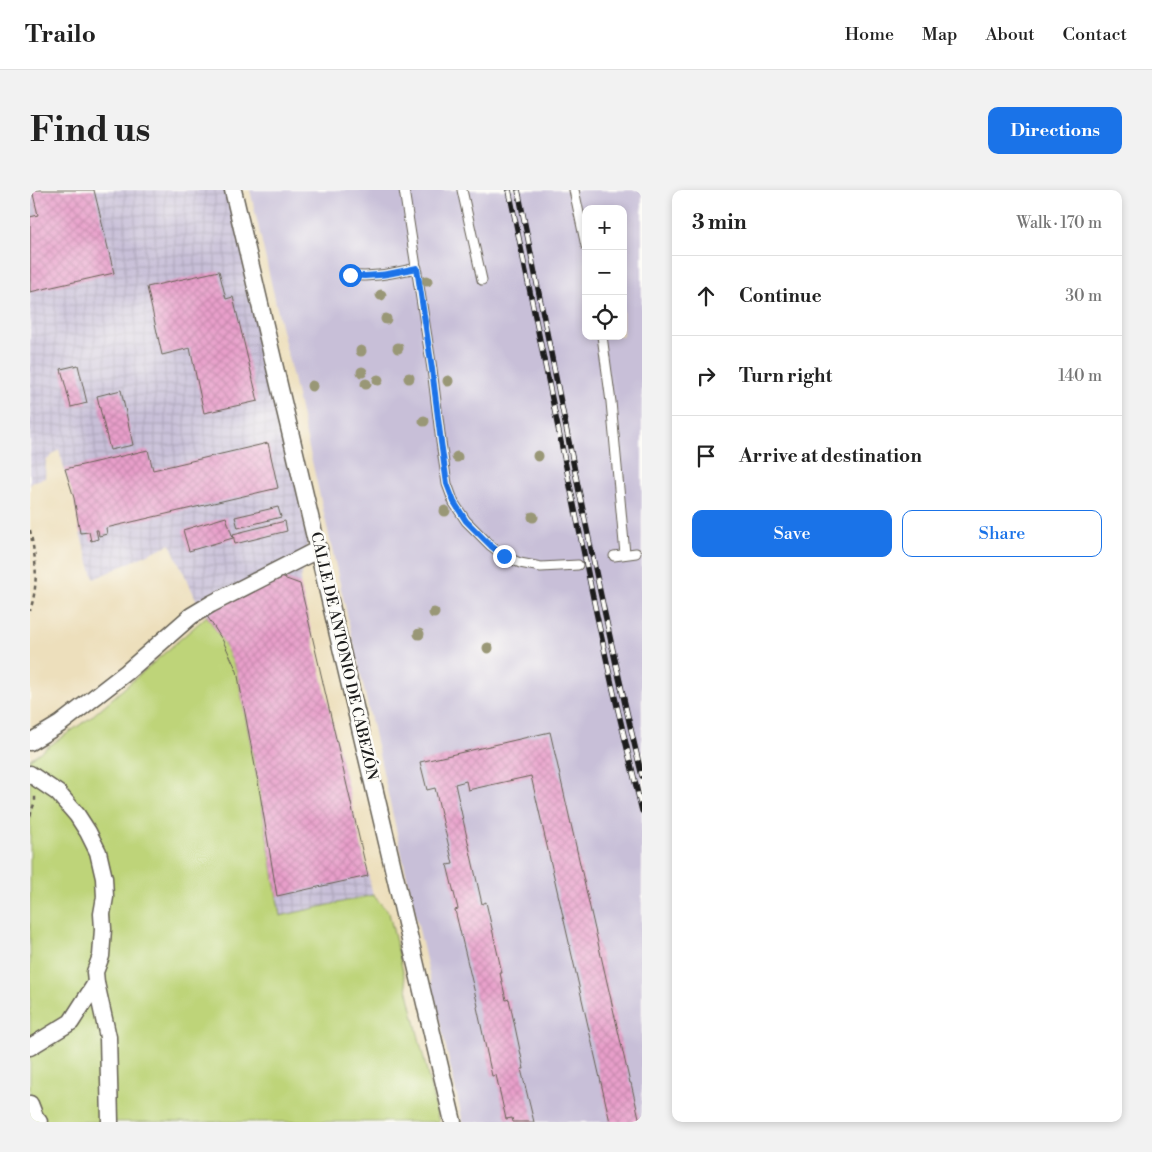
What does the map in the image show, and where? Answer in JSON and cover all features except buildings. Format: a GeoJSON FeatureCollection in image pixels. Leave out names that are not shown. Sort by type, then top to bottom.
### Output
{"type":"FeatureCollection","features":[{"type":"Feature","properties":{"kind":"street","name":"CALLE DE ANTONIO DE CABEZÓN"},"geometry":{"type":"LineString","coordinates":[[233,190],[453,1122]]}},
{"type":"Feature","properties":{"kind":"street"},"geometry":{"type":"LineString","coordinates":[[30,742],[60,724],[127,672],[191,616],[319,549]]}},
{"type":"Feature","properties":{"kind":"street"},"geometry":{"type":"LineString","coordinates":[[30,774],[58,793],[77,815],[98,852],[104,878],[105,897],[102,914],[101,956],[95,972],[108,1037],[110,1122]]}},
{"type":"Feature","properties":{"kind":"street"},"geometry":{"type":"LineString","coordinates":[[30,1047],[71,1022],[96,983]]}},
{"type":"Feature","properties":{"kind":"street"},"geometry":{"type":"LineString","coordinates":[[30,1104],[40,1122]]}},
{"type":"Feature","properties":{"kind":"lane"},"geometry":{"type":"LineString","coordinates":[[404,190],[432,369],[447,484],[454,502],[466,521],[504,556],[520,563],[541,567],[578,565]]}},
{"type":"Feature","properties":{"kind":"lane"},"geometry":{"type":"LineString","coordinates":[[462,190],[482,280]]}},
{"type":"Feature","properties":{"kind":"lane"},"geometry":{"type":"LineString","coordinates":[[574,190],[582,227]]}},
{"type":"Feature","properties":{"kind":"lane"},"geometry":{"type":"LineString","coordinates":[[350,275],[367,277],[417,268]]}},
{"type":"Feature","properties":{"kind":"lane"},"geometry":{"type":"LineString","coordinates":[[603,340],[611,402],[625,554]]}},
{"type":"Feature","properties":{"kind":"lane"},"geometry":{"type":"LineString","coordinates":[[614,556],[636,553]]}},
{"type":"Feature","properties":{"kind":"path"},"geometry":{"type":"LineString","coordinates":[[30,530],[37,575],[30,611]]}},
{"type":"Feature","properties":{"kind":"shaded area"},"geometry":{"type":"Polygon","coordinates":[[[30,190],[236,190],[308,541],[300,584],[373,895],[280,916],[237,671],[223,641],[197,601],[170,544],[94,579],[80,533],[74,498],[59,449],[46,461],[45,478],[32,482],[30,486],[30,190]]]}},
{"type":"Feature","properties":{"kind":"shaded area"},"geometry":{"type":"Polygon","coordinates":[[[250,190],[642,190],[642,1122],[463,1122],[250,190]]]}},
{"type":"Feature","properties":{"kind":"green space"},"geometry":{"type":"Polygon","coordinates":[[[207,616],[223,641],[237,671],[280,916],[373,895],[389,913],[439,1122],[30,1122],[30,759],[90,718],[207,616]]]}},
{"type":"Feature","properties":{"kind":"railway"},"geometry":{"type":"LineString","coordinates":[[509,190],[595,607],[642,811]]}},
{"type":"Feature","properties":{"kind":"railway"},"geometry":{"type":"LineString","coordinates":[[518,190],[593,557],[642,776]]}},
{"type":"Feature","properties":{"kind":"route"},"geometry":{"type":"LineString","coordinates":[[350,275],[367,277],[417,268],[447,484],[454,502],[466,521],[504,556]]}}]}
